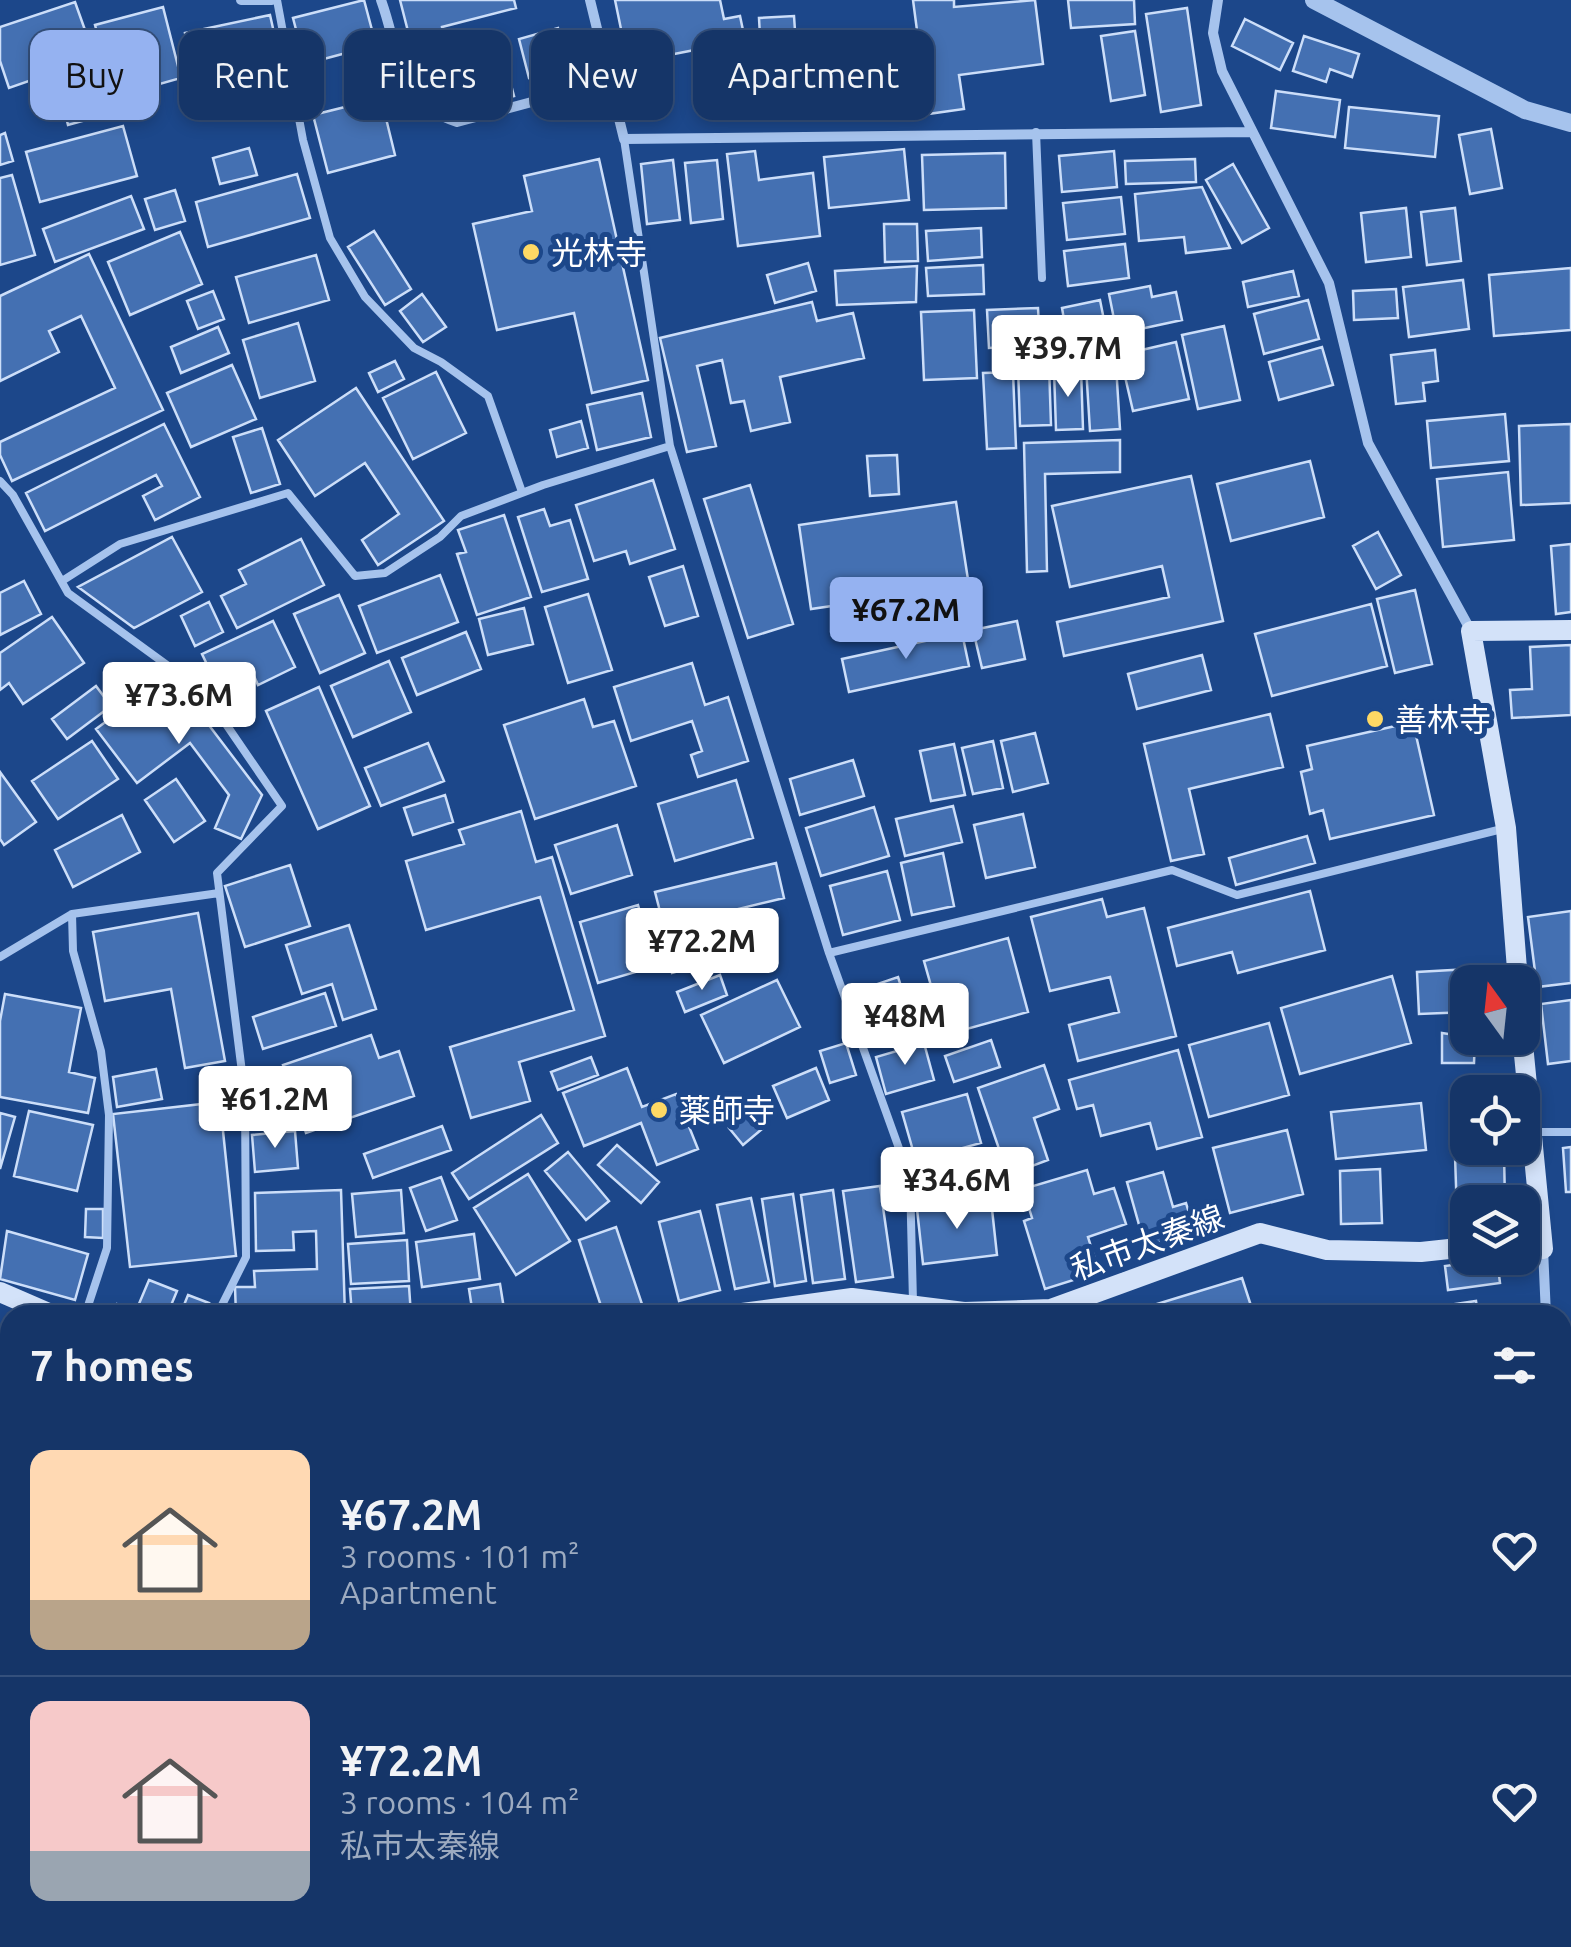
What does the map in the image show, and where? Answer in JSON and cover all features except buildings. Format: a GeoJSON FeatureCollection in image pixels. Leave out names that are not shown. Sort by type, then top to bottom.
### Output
{"type":"FeatureCollection","features":[{"type":"Feature","properties":{"kind":"main road"},"geometry":{"type":"LineString","coordinates":[[1517,965],[1506,828],[1470,630],[1571,630]]}},
{"type":"Feature","properties":{"kind":"main road","name":"私市太秦線"},"geometry":{"type":"LineString","coordinates":[[1063,1305],[1260,1233],[1327,1250],[1450,1249]]}},
{"type":"Feature","properties":{"kind":"main road"},"geometry":{"type":"LineString","coordinates":[[0,1292],[30,1305]]}},
{"type":"Feature","properties":{"kind":"street"},"geometry":{"type":"LineString","coordinates":[[240,0],[274,0]]}},
{"type":"Feature","properties":{"kind":"street"},"geometry":{"type":"LineString","coordinates":[[381,0],[409,91],[433,114],[457,122],[531,103]]}},
{"type":"Feature","properties":{"kind":"street"},"geometry":{"type":"LineString","coordinates":[[590,0],[597,30]]}},
{"type":"Feature","properties":{"kind":"street"},"geometry":{"type":"LineString","coordinates":[[1218,0],[1213,33],[1222,71],[1329,283],[1368,443],[1470,630]]}},
{"type":"Feature","properties":{"kind":"street"},"geometry":{"type":"LineString","coordinates":[[1314,0],[1525,110],[1571,123]]}},
{"type":"Feature","properties":{"kind":"street"},"geometry":{"type":"LineString","coordinates":[[619,120],[624,139],[1251,132]]}},
{"type":"Feature","properties":{"kind":"street"},"geometry":{"type":"LineString","coordinates":[[1538,1275],[1544,1305]]}},
{"type":"Feature","properties":{"kind":"lane"},"geometry":{"type":"LineString","coordinates":[[274,0],[303,140],[330,238],[365,297],[414,348],[488,396],[522,492]]}},
{"type":"Feature","properties":{"kind":"lane"},"geometry":{"type":"LineString","coordinates":[[1036,132],[1042,278]]}},
{"type":"Feature","properties":{"kind":"lane"},"geometry":{"type":"LineString","coordinates":[[624,139],[670,446],[829,953],[910,1179],[913,1305]]}},
{"type":"Feature","properties":{"kind":"lane"},"geometry":{"type":"LineString","coordinates":[[62,582],[120,544],[288,493],[355,576],[385,573],[440,537],[461,516],[522,492],[670,446]]}},
{"type":"Feature","properties":{"kind":"lane"},"geometry":{"type":"LineString","coordinates":[[0,481],[68,593],[204,692],[282,806],[218,873],[245,1096],[246,1256],[222,1305]]}},
{"type":"Feature","properties":{"kind":"lane"},"geometry":{"type":"LineString","coordinates":[[829,953],[1172,870],[1237,894],[1506,828]]}},
{"type":"Feature","properties":{"kind":"lane"},"geometry":{"type":"LineString","coordinates":[[0,957],[72,914],[219,893]]}},
{"type":"Feature","properties":{"kind":"lane"},"geometry":{"type":"LineString","coordinates":[[72,914],[73,951],[101,1052],[109,1114],[106,1248],[88,1305]]}},
{"type":"Feature","properties":{"kind":"lane"},"geometry":{"type":"LineString","coordinates":[[1540,1132],[1571,1132]]}},
{"type":"Feature","properties":{"kind":"place","name":"光林寺"},"geometry":{"type":"Point","coordinates":[531,252]}},
{"type":"Feature","properties":{"kind":"place","name":"善林寺"},"geometry":{"type":"Point","coordinates":[1375,719]}},
{"type":"Feature","properties":{"kind":"place","name":"薬師寺"},"geometry":{"type":"Point","coordinates":[659,1110]}}]}
